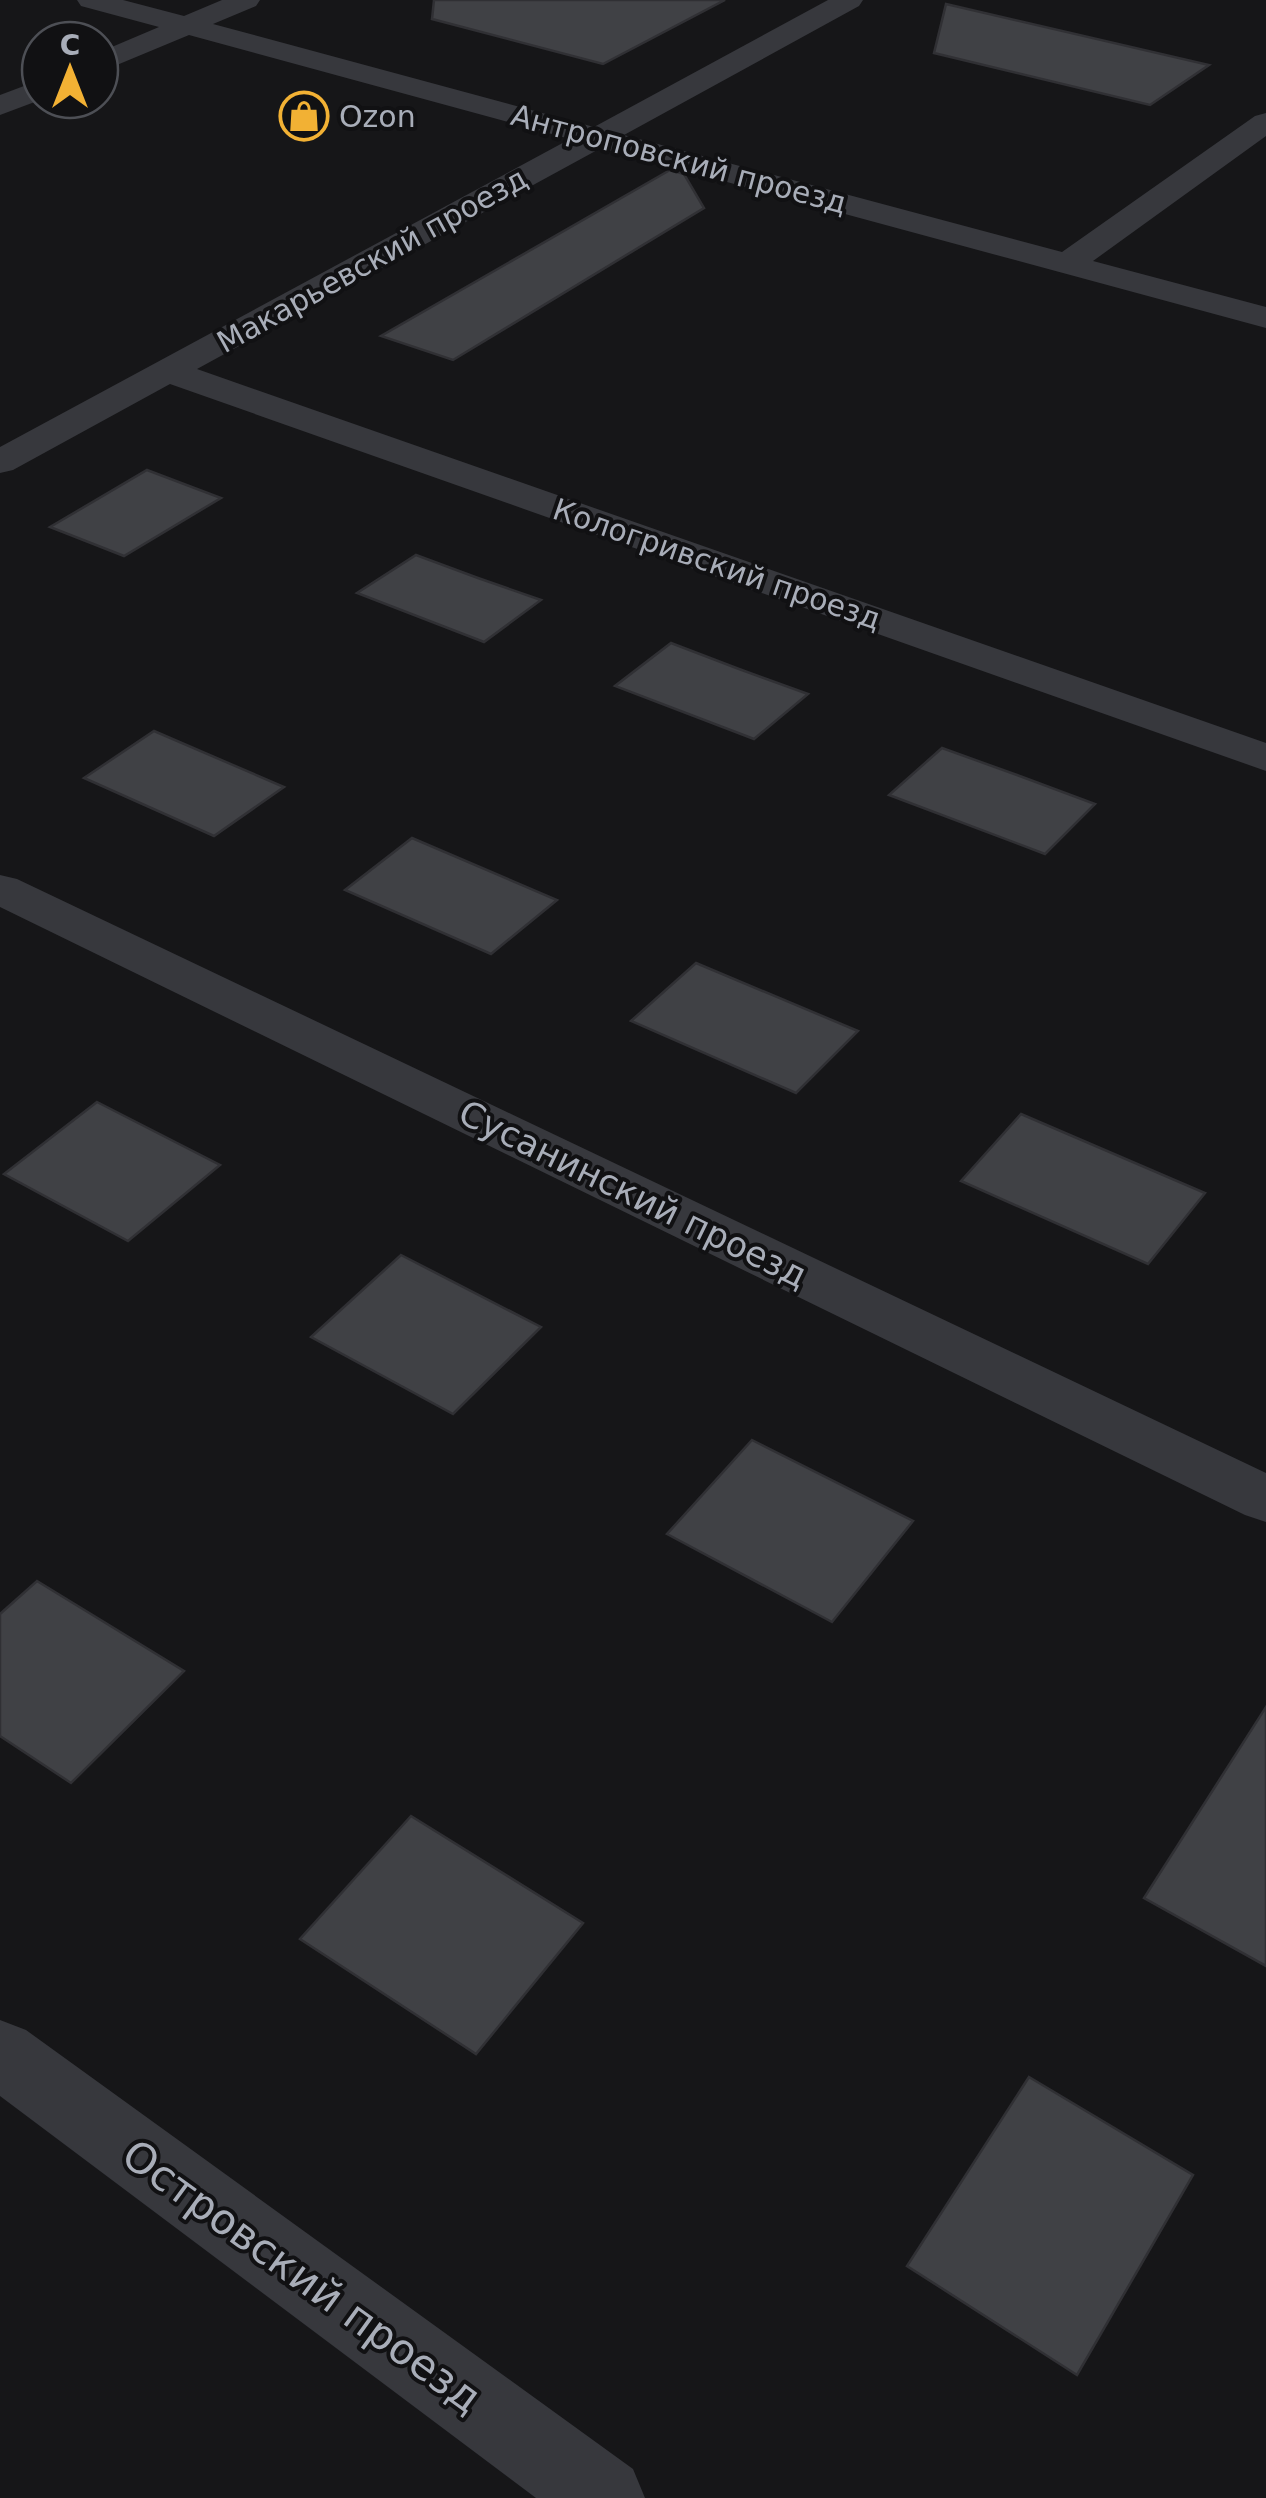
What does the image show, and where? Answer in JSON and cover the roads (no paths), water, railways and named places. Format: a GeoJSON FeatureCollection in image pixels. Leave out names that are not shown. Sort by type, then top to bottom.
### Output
{"type":"FeatureCollection","features":[{"type":"Feature","properties":{"kind":"street","name":"Антроповский проезд"},"geometry":{"type":"LineString","coordinates":[[92,0],[1266,318]]}},
{"type":"Feature","properties":{"kind":"street"},"geometry":{"type":"LineString","coordinates":[[120,54],[246,0]]}},
{"type":"Feature","properties":{"kind":"street","name":"Макарьевский проезд"},"geometry":{"type":"LineString","coordinates":[[0,462],[849,0]]}},
{"type":"Feature","properties":{"kind":"street"},"geometry":{"type":"LineString","coordinates":[[1067,264],[1266,122]]}},
{"type":"Feature","properties":{"kind":"street","name":"Кологривский проезд"},"geometry":{"type":"LineString","coordinates":[[167,371],[1266,758]]}},
{"type":"Feature","properties":{"kind":"street","name":"Сусанинский проезд"},"geometry":{"type":"LineString","coordinates":[[0,888],[1266,1499]]}},
{"type":"Feature","properties":{"kind":"street","name":"Островский проезд"},"geometry":{"type":"LineString","coordinates":[[0,2053],[604,2498]]}},
{"type":"Feature","properties":{"kind":"place","name":"Ozon"},"geometry":{"type":"Point","coordinates":[304,116]}}]}
